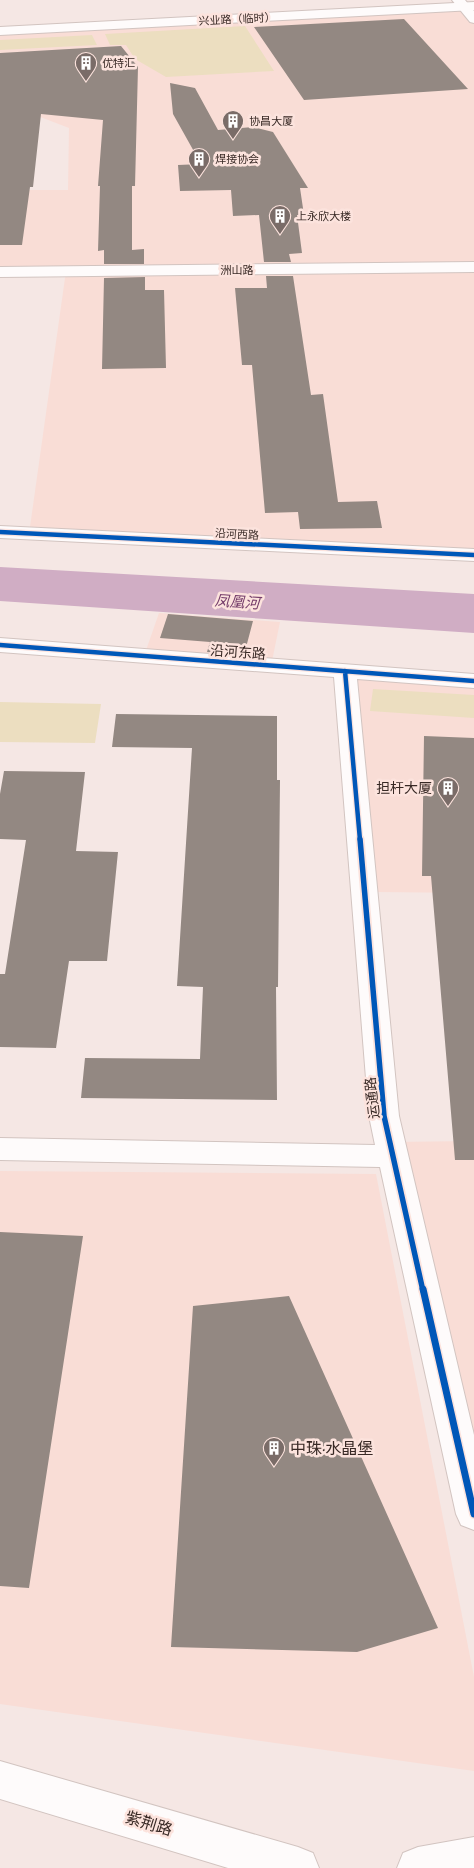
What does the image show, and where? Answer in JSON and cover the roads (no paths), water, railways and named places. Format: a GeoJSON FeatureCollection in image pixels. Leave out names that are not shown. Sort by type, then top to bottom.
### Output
{"type":"FeatureCollection","features":[{"type":"Feature","properties":{"kind":"street"},"geometry":{"type":"LineString","coordinates":[[465,4],[474,19]]}},
{"type":"Feature","properties":{"kind":"street","name":"兴业路（临时）"},"geometry":{"type":"LineString","coordinates":[[0,31],[465,4]]}},
{"type":"Feature","properties":{"kind":"street","name":"洲山路"},"geometry":{"type":"LineString","coordinates":[[0,272],[474,267]]}},
{"type":"Feature","properties":{"kind":"street","name":"沿河西路"},"geometry":{"type":"LineString","coordinates":[[0,532],[474,555]]}},
{"type":"Feature","properties":{"kind":"street","name":"沿河东路"},"geometry":{"type":"LineString","coordinates":[[0,645],[474,681]]}},
{"type":"Feature","properties":{"kind":"street","name":"运通路"},"geometry":{"type":"LineString","coordinates":[[345,671],[384,1116],[474,1514]]}},
{"type":"Feature","properties":{"kind":"street"},"geometry":{"type":"LineString","coordinates":[[0,1149],[393,1156]]}},
{"type":"Feature","properties":{"kind":"street","name":"紫荆路"},"geometry":{"type":"LineString","coordinates":[[0,1780],[298,1868]]}},
{"type":"Feature","properties":{"kind":"street"},"geometry":{"type":"LineString","coordinates":[[418,1868],[474,1858]]}},
{"type":"Feature","properties":{"kind":"water","name":"凤凰河"},"geometry":{"type":"Polygon","coordinates":[[[0,567],[474,594],[474,633],[0,601],[0,567]]]}},
{"type":"Feature","properties":{"kind":"place","name":"优特汇"},"geometry":{"type":"Point","coordinates":[86,82]}},
{"type":"Feature","properties":{"kind":"place","name":"协昌大厦"},"geometry":{"type":"Point","coordinates":[233,140]}},
{"type":"Feature","properties":{"kind":"place","name":"焊接协会"},"geometry":{"type":"Point","coordinates":[199,178]}},
{"type":"Feature","properties":{"kind":"place","name":"上永欣大楼"},"geometry":{"type":"Point","coordinates":[280,235]}},
{"type":"Feature","properties":{"kind":"place","name":"担杆大厦"},"geometry":{"type":"Point","coordinates":[448,807]}},
{"type":"Feature","properties":{"kind":"place","name":"中珠·水晶堡"},"geometry":{"type":"Point","coordinates":[274,1467]}}]}
